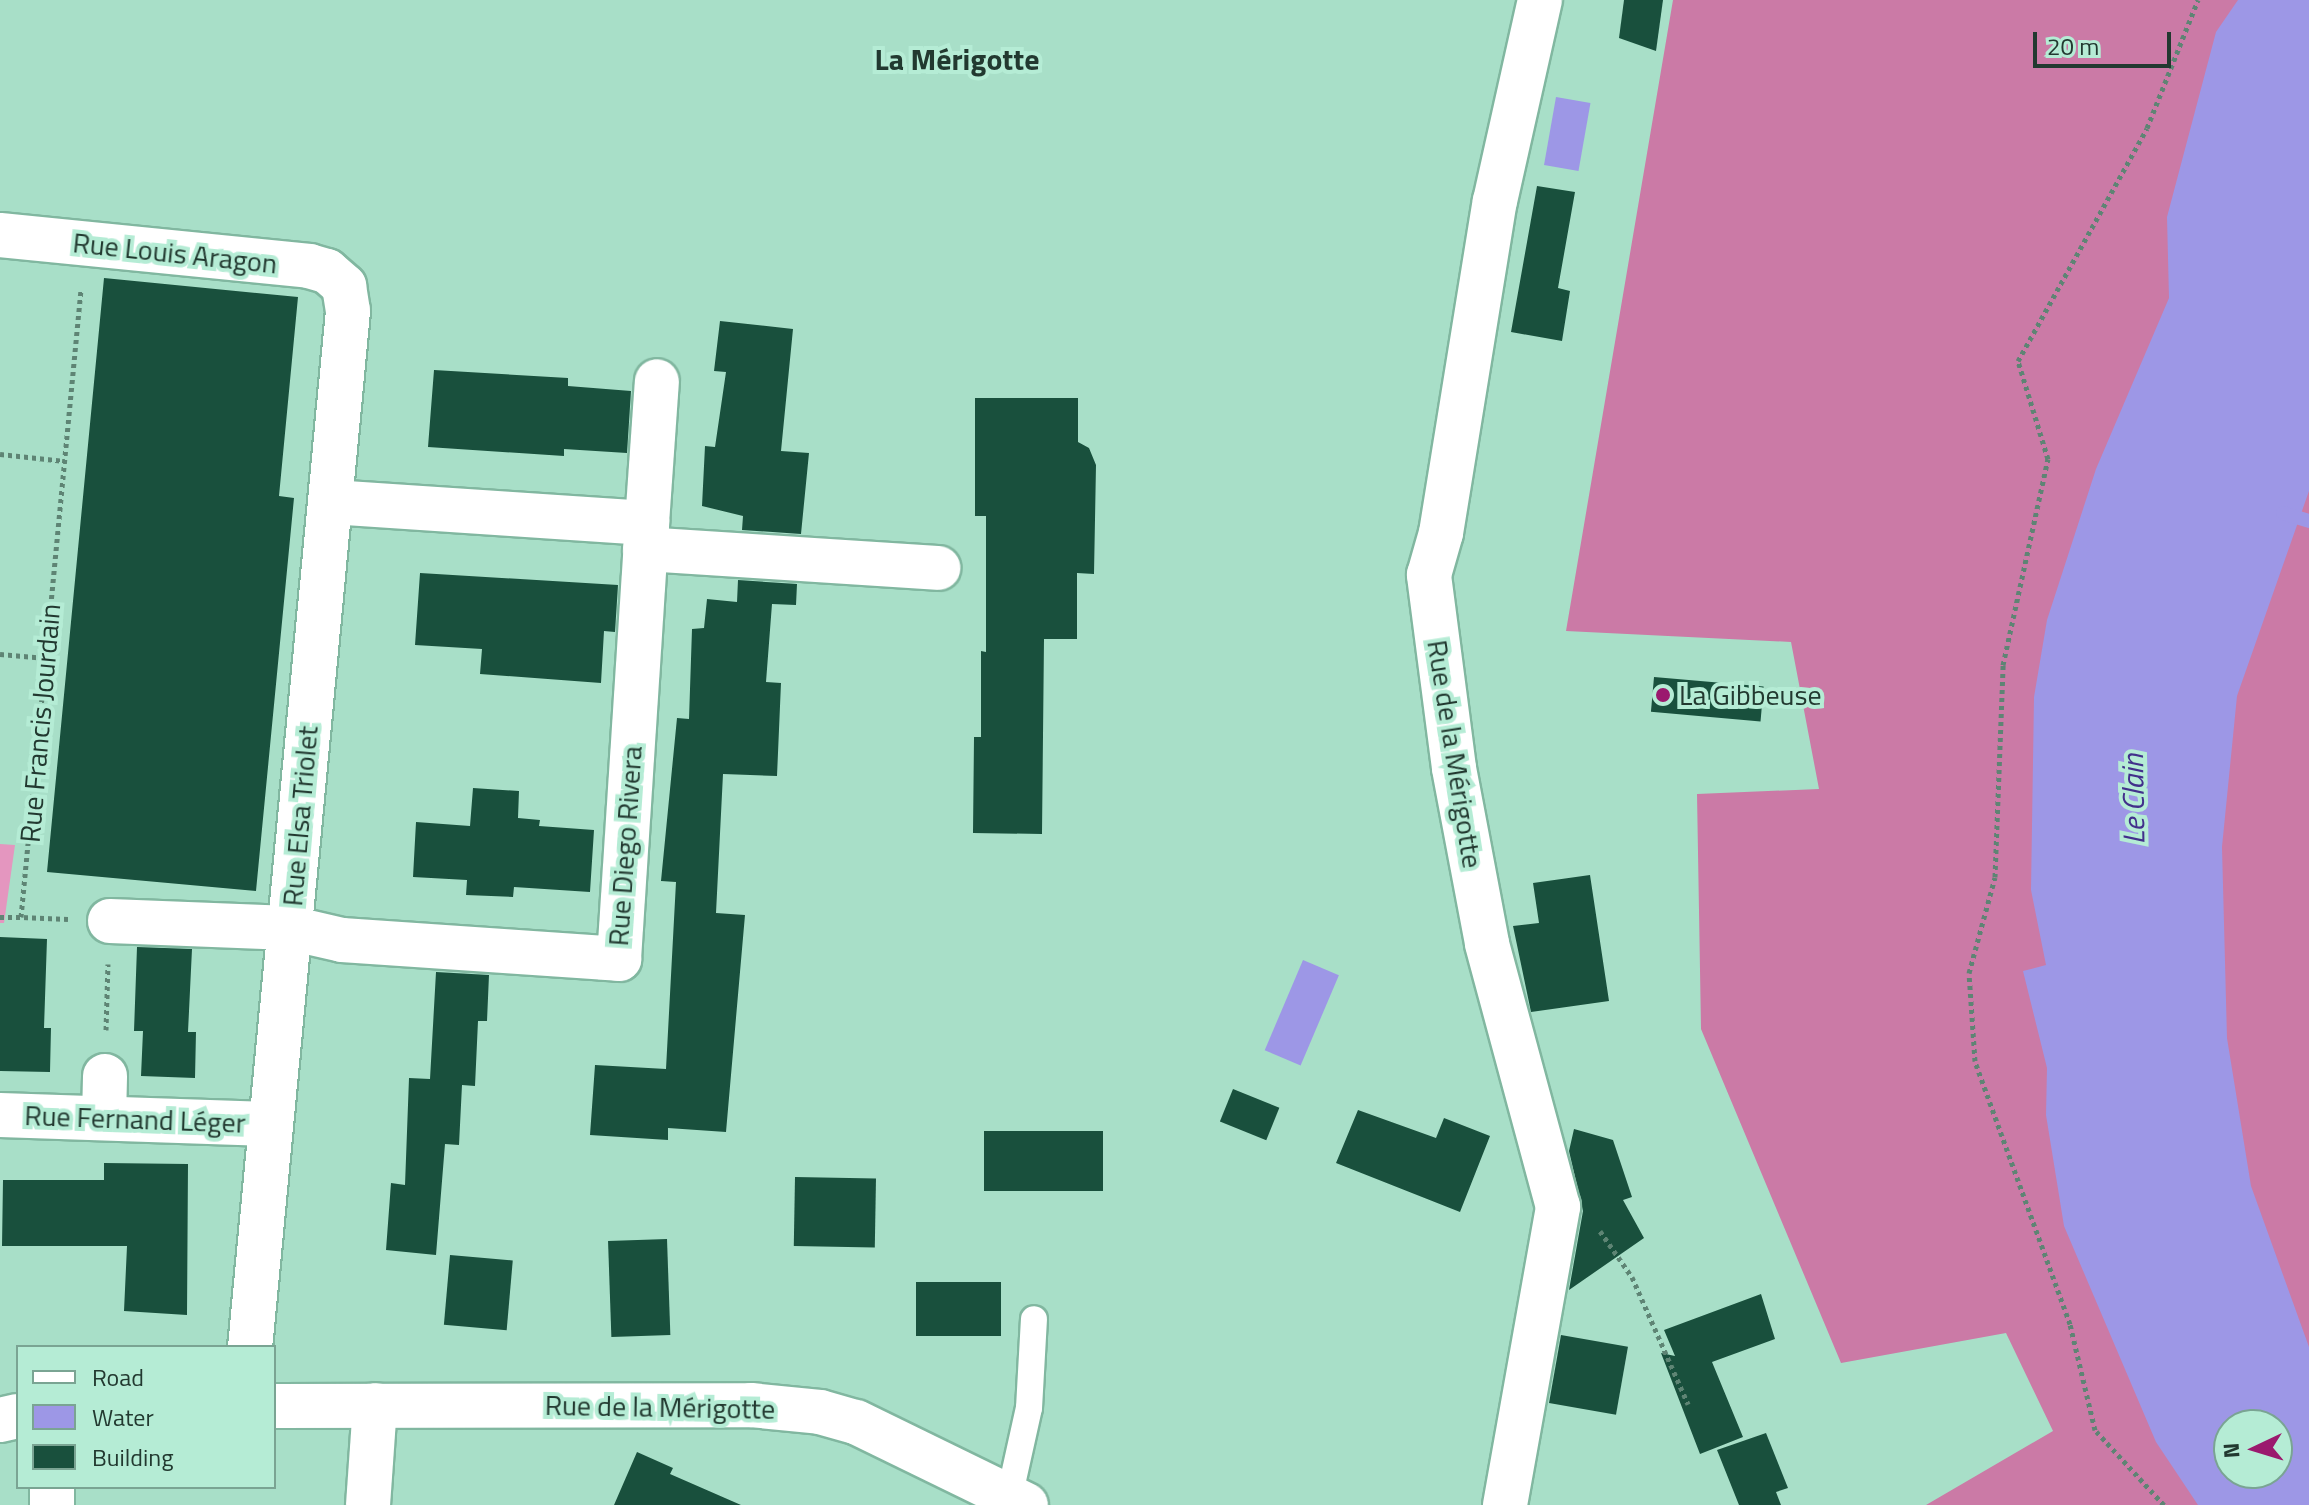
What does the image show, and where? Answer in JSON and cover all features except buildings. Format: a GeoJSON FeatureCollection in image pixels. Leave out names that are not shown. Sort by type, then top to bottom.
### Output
{"type":"FeatureCollection","features":[{"type":"Feature","properties":{"kind":"street","name":"Rue de la Mérigotte"},"geometry":{"type":"LineString","coordinates":[[1505,1505],[1558,1207],[1487,943],[1454,768],[1429,575],[1441,533],[1495,201],[1540,0]]}},
{"type":"Feature","properties":{"kind":"street","name":"Rue Louis Aragon"},"geometry":{"type":"LineString","coordinates":[[0,235],[309,266],[327,271],[344,286]]}},
{"type":"Feature","properties":{"kind":"street","name":"Rue Elsa Triolet"},"geometry":{"type":"LineString","coordinates":[[250,1345],[348,311],[344,286]]}},
{"type":"Feature","properties":{"kind":"street","name":"Rue Diego Rivera"},"geometry":{"type":"LineString","coordinates":[[290,928],[342,940],[619,959],[657,381]]}},
{"type":"Feature","properties":{"kind":"street"},"geometry":{"type":"LineString","coordinates":[[331,502],[938,568]]}},
{"type":"Feature","properties":{"kind":"street"},"geometry":{"type":"LineString","coordinates":[[110,921],[290,928]]}},
{"type":"Feature","properties":{"kind":"street","name":"Rue Fernand Léger"},"geometry":{"type":"LineString","coordinates":[[0,1115],[104,1097],[269,1124]]}},
{"type":"Feature","properties":{"kind":"street"},"geometry":{"type":"LineString","coordinates":[[368,1505],[375,1405]]}},
{"type":"Feature","properties":{"kind":"street","name":"Rue de la Mérigotte"},"geometry":{"type":"LineString","coordinates":[[276,1406],[751,1405],[820,1412],[884,1435],[1017,1501]]}},
{"type":"Feature","properties":{"kind":"lane"},"geometry":{"type":"LineString","coordinates":[[1017,1501],[1029,1408],[1034,1319]]}},
{"type":"Feature","properties":{"kind":"path"},"geometry":{"type":"LineString","coordinates":[[2164,1505],[2095,1430],[2070,1324],[1975,1061],[1969,973],[1995,877],[2003,665],[2048,459],[2018,361],[2088,243],[2147,128],[2198,0]]}},
{"type":"Feature","properties":{"kind":"path","name":"Rue Francis Jourdain"},"geometry":{"type":"LineString","coordinates":[[21,917],[85,244]]}},
{"type":"Feature","properties":{"kind":"path"},"geometry":{"type":"LineString","coordinates":[[0,454],[65,461]]}},
{"type":"Feature","properties":{"kind":"path"},"geometry":{"type":"LineString","coordinates":[[0,654],[46,658]]}},
{"type":"Feature","properties":{"kind":"path"},"geometry":{"type":"LineString","coordinates":[[0,917],[110,921],[104,1097]]}},
{"type":"Feature","properties":{"kind":"path"},"geometry":{"type":"LineString","coordinates":[[1558,1207],[1593,1220],[1632,1277],[1688,1404]]}},
{"type":"Feature","properties":{"kind":"shaded area"},"geometry":{"type":"Polygon","coordinates":[[[1673,0],[2309,0],[2309,1505],[1926,1505],[2053,1431],[2006,1333],[1841,1363],[1701,1029],[1697,794],[1819,789],[1791,642],[1566,631],[1673,0]]]}},
{"type":"Feature","properties":{"kind":"shaded area"},"geometry":{"type":"Polygon","coordinates":[[[0,844],[15,845],[4,923],[0,923],[0,844]]]}},
{"type":"Feature","properties":{"kind":"water","name":"Le Clain"},"geometry":{"type":"Polygon","coordinates":[[[2238,0],[2309,0],[2309,491],[2237,696],[2222,847],[2227,1038],[2251,1186],[2309,1347],[2309,1505],[2198,1505],[2156,1442],[2064,1226],[2046,1115],[2047,1068],[2023,971],[2046,965],[2031,890],[2034,697],[2047,620],[2096,469],[2169,298],[2167,217],[2216,32],[2238,0]]]}},
{"type":"Feature","properties":{"kind":"water"},"geometry":{"type":"Polygon","coordinates":[[[1556,97],[1590,103],[1578,171],[1544,165],[1556,97]]]}},
{"type":"Feature","properties":{"kind":"water"},"geometry":{"type":"Polygon","coordinates":[[[1303,960],[1339,975],[1301,1065],[1265,1050],[1303,960]]]}},
{"type":"Feature","properties":{"kind":"waterway"},"geometry":{"type":"LineString","coordinates":[[2283,513],[2309,521]]}},
{"type":"Feature","properties":{"kind":"place","name":"La Gibbeuse"},"geometry":{"type":"Point","coordinates":[1663,695]}},
{"type":"Feature","properties":{"kind":"district","name":"La Mérigotte"},"geometry":{"type":"Point","coordinates":[957,59]}}]}
